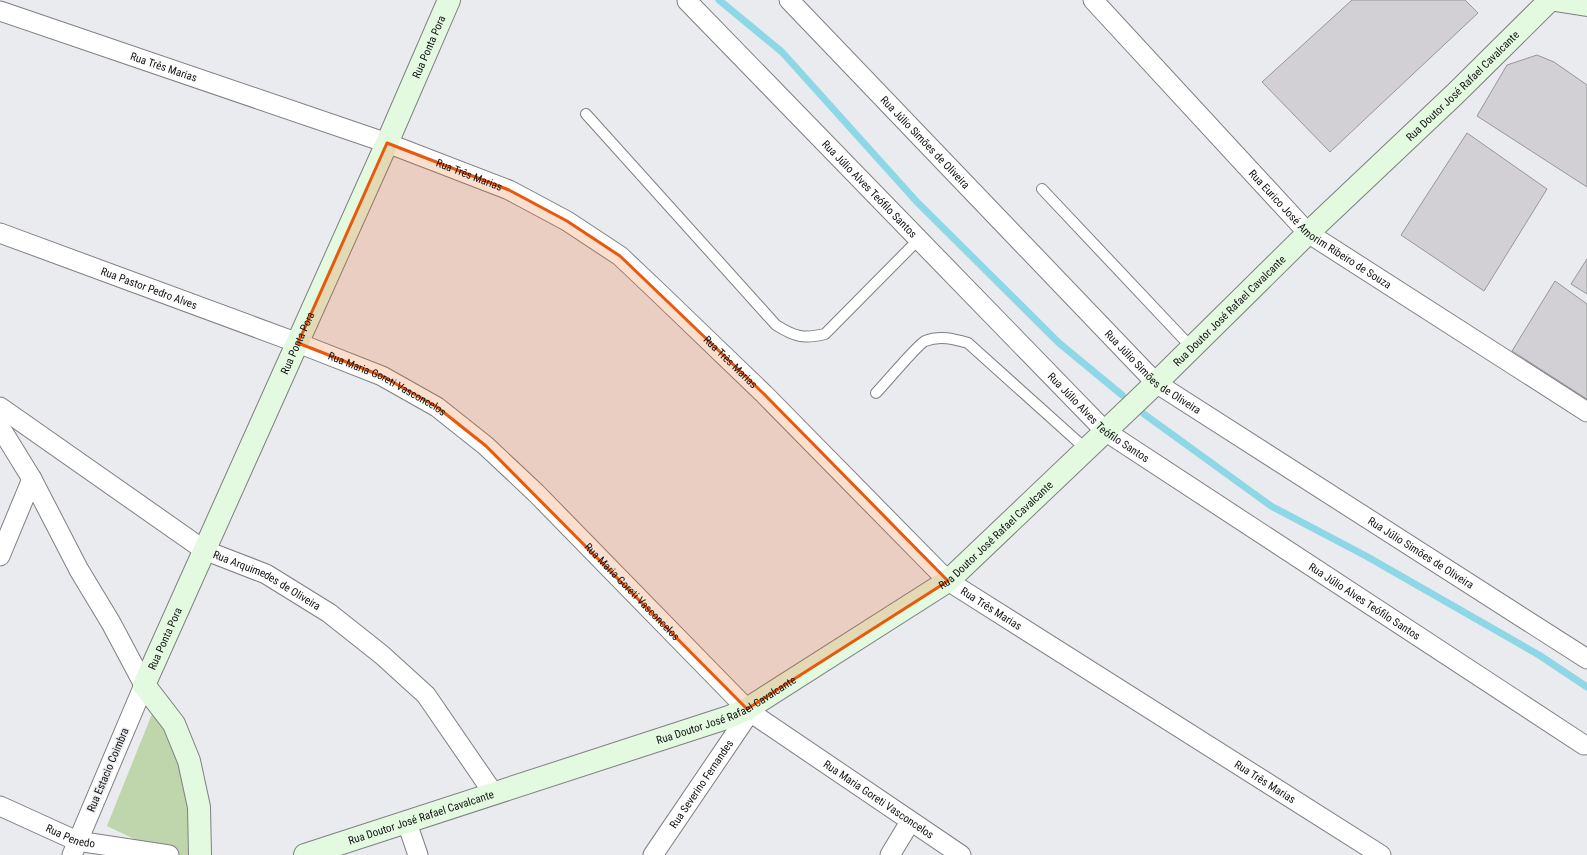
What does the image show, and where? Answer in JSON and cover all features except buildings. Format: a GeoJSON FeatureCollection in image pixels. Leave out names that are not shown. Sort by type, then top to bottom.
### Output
{"type":"FeatureCollection","features":[{"type":"Feature","properties":{"kind":"street","name":"Rua Ponta Pora"},"geometry":{"type":"LineString","coordinates":[[144,685],[298,343],[449,0]]}},
{"type":"Feature","properties":{"kind":"street","name":"Rua Júlio Simões de Oliveira"},"geometry":{"type":"LineString","coordinates":[[789,0],[1156,383],[1587,659]]}},
{"type":"Feature","properties":{"kind":"street","name":"Rua Eurico José Amorim Ribeiro de Souza"},"geometry":{"type":"LineString","coordinates":[[1093,0],[1308,233],[1587,412]]}},
{"type":"Feature","properties":{"kind":"street","name":"Rua Doutor José Rafael Cavalcante"},"geometry":{"type":"LineString","coordinates":[[305,855],[748,710],[948,581],[1156,383],[1308,233],[1455,94],[1550,0]]}},
{"type":"Feature","properties":{"kind":"street"},"geometry":{"type":"LineString","coordinates":[[1555,0],[1587,5]]}},
{"type":"Feature","properties":{"kind":"street","name":"Rua Júlio Alves Teófilo Santos"},"geometry":{"type":"LineString","coordinates":[[687,1],[1105,431],[1584,745]]}},
{"type":"Feature","properties":{"kind":"street","name":"Rua Três Marias"},"geometry":{"type":"LineString","coordinates":[[0,11],[387,143],[509,190],[567,221],[620,256],[764,394],[948,581],[1381,855]]}},
{"type":"Feature","properties":{"kind":"street","name":"Rua Pastor Pedro Alves"},"geometry":{"type":"LineString","coordinates":[[0,233],[298,343]]}},
{"type":"Feature","properties":{"kind":"street","name":"Rua Maria Goreti Vasconcelos"},"geometry":{"type":"LineString","coordinates":[[298,343],[382,376],[437,406],[486,446],[536,493],[748,710],[910,822],[961,855]]}},
{"type":"Feature","properties":{"kind":"street","name":"Rua Arquimedes de Oliveira"},"geometry":{"type":"LineString","coordinates":[[0,407],[204,550],[266,574],[329,612],[382,655],[426,695],[494,794]]}},
{"type":"Feature","properties":{"kind":"street"},"geometry":{"type":"LineString","coordinates":[[0,427],[32,479],[79,570],[111,623],[144,685],[174,724],[189,761],[199,807],[200,855]]}},
{"type":"Feature","properties":{"kind":"street"},"geometry":{"type":"LineString","coordinates":[[0,556],[32,479]]}},
{"type":"Feature","properties":{"kind":"street","name":"Rua Estacio Coimbra"},"geometry":{"type":"LineString","coordinates":[[74,848],[144,685]]}},
{"type":"Feature","properties":{"kind":"street","name":"Rua Severino Fernandes"},"geometry":{"type":"LineString","coordinates":[[653,855],[748,710]]}},
{"type":"Feature","properties":{"kind":"street","name":"Rua Penedo"},"geometry":{"type":"LineString","coordinates":[[0,806],[74,848],[169,855]]}},
{"type":"Feature","properties":{"kind":"street"},"geometry":{"type":"LineString","coordinates":[[890,855],[910,822]]}},
{"type":"Feature","properties":{"kind":"street"},"geometry":{"type":"LineString","coordinates":[[406,823],[418,855]]}},
{"type":"Feature","properties":{"kind":"lane"},"geometry":{"type":"LineString","coordinates":[[586,114],[776,325],[791,334],[809,337],[825,334],[919,240]]}},
{"type":"Feature","properties":{"kind":"lane"},"geometry":{"type":"LineString","coordinates":[[1042,189],[1192,348]]}},
{"type":"Feature","properties":{"kind":"lane"},"geometry":{"type":"LineString","coordinates":[[876,394],[924,341],[936,338],[951,338],[968,343],[1086,449]]}},
{"type":"Feature","properties":{"kind":"highlighted area"},"geometry":{"type":"Polygon","coordinates":[[[387,143],[509,190],[567,221],[620,256],[764,394],[948,581],[747,709],[486,446],[437,407],[382,376],[298,343],[387,143]]]}},
{"type":"Feature","properties":{"kind":"green space"},"geometry":{"type":"Polygon","coordinates":[[[154,709],[181,756],[194,855],[168,855],[107,826],[154,709]]]}},
{"type":"Feature","properties":{"kind":"waterway"},"geometry":{"type":"LineString","coordinates":[[719,0],[782,52],[917,202],[1059,343],[1122,395]]}},
{"type":"Feature","properties":{"kind":"waterway"},"geometry":{"type":"LineString","coordinates":[[1144,414],[1271,506],[1366,556],[1539,655],[1587,687]]}}]}
